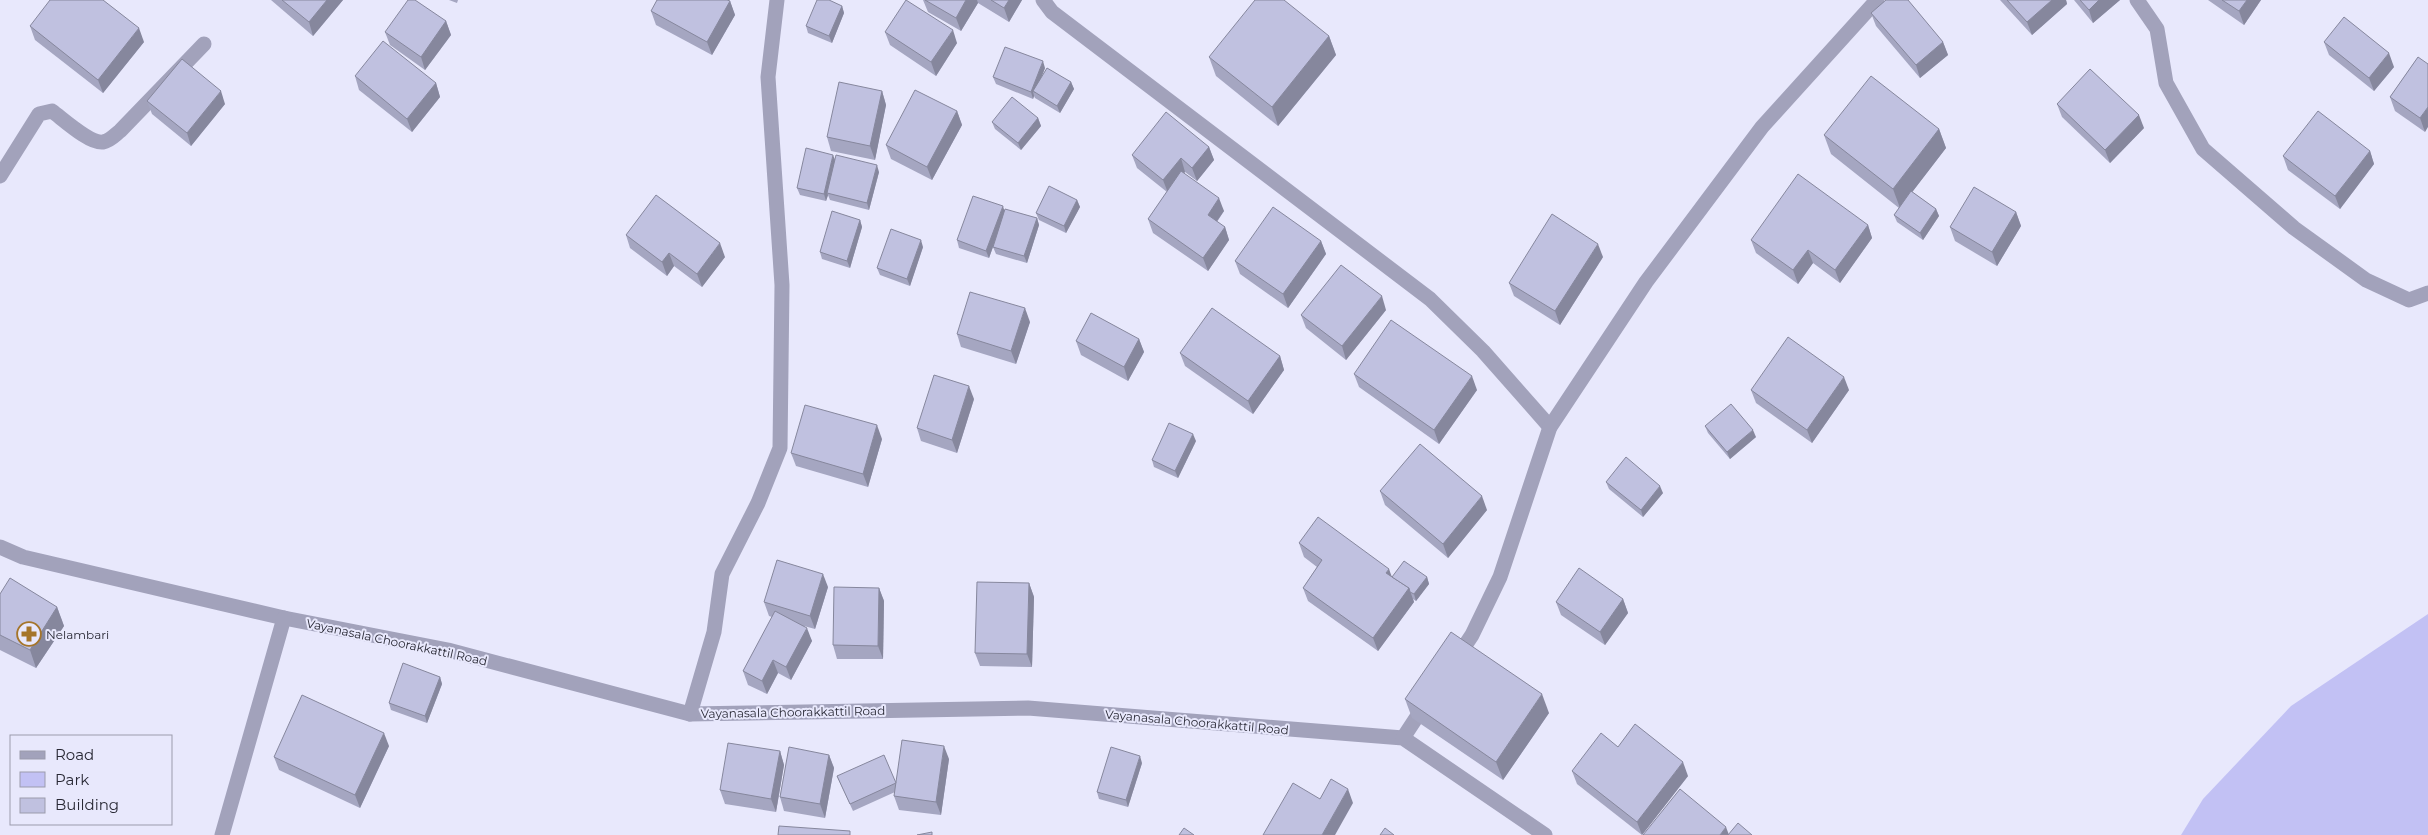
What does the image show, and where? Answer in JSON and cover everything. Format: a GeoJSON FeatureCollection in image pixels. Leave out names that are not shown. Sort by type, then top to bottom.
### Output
{"type":"FeatureCollection","features":[{"type":"Feature","properties":{"kind":"street"},"geometry":{"type":"LineString","coordinates":[[690,714],[714,632],[722,574],[758,504],[780,448],[782,285],[768,77],[777,0]]}},
{"type":"Feature","properties":{"kind":"street"},"geometry":{"type":"LineString","coordinates":[[1043,0],[1052,12],[1430,298],[1483,351],[1550,427]]}},
{"type":"Feature","properties":{"kind":"street"},"geometry":{"type":"LineString","coordinates":[[1445,675],[1472,635],[1500,577],[1550,427],[1646,282],[1762,126],[1878,0]]}},
{"type":"Feature","properties":{"kind":"street"},"geometry":{"type":"LineString","coordinates":[[2138,0],[2157,30],[2166,82],[2203,149],[2294,228],[2366,280],[2409,300],[2428,293]]}},
{"type":"Feature","properties":{"kind":"street"},"geometry":{"type":"LineString","coordinates":[[0,176],[39,114],[52,111],[93,141],[102,142],[107,140],[120,131],[204,44]]}},
{"type":"Feature","properties":{"kind":"street","name":"Vayanasala Choorakkattil Road"},"geometry":{"type":"LineString","coordinates":[[0,547],[23,557],[284,618],[448,650],[690,714],[1028,708],[1403,738],[1545,835]]}},
{"type":"Feature","properties":{"kind":"street"},"geometry":{"type":"LineString","coordinates":[[222,835],[284,618]]}},
{"type":"Feature","properties":{"kind":"street"},"geometry":{"type":"LineString","coordinates":[[1403,738],[1434,690]]}},
{"type":"Feature","properties":{"kind":"green space"},"geometry":{"type":"Polygon","coordinates":[[[2428,614],[2428,835],[2181,835],[2203,799],[2291,706],[2428,614]]]}},
{"type":"Feature","properties":{"kind":"building"},"geometry":{"type":"Polygon","coordinates":[[[50,0],[103,0],[139,28],[98,80],[30,26],[50,0]]]}},
{"type":"Feature","properties":{"kind":"building"},"geometry":{"type":"Polygon","coordinates":[[[282,0],[327,0],[309,22],[282,0]]]}},
{"type":"Feature","properties":{"kind":"building"},"geometry":{"type":"Polygon","coordinates":[[[408,0],[415,0],[446,21],[421,57],[385,32],[408,0]]]}},
{"type":"Feature","properties":{"kind":"building"},"geometry":{"type":"Polygon","coordinates":[[[657,0],[730,1],[707,42],[651,11],[657,0]]]}},
{"type":"Feature","properties":{"kind":"building"},"geometry":{"type":"Polygon","coordinates":[[[817,0],[829,0],[842,6],[829,36],[806,26],[817,0]]]}},
{"type":"Feature","properties":{"kind":"building"},"geometry":{"type":"Polygon","coordinates":[[[906,0],[953,30],[931,62],[885,32],[906,0]]]}},
{"type":"Feature","properties":{"kind":"building"},"geometry":{"type":"Polygon","coordinates":[[[925,0],[966,0],[956,18],[925,0]]]}},
{"type":"Feature","properties":{"kind":"building"},"geometry":{"type":"Polygon","coordinates":[[[991,0],[1009,0],[1004,8],[991,0]]]}},
{"type":"Feature","properties":{"kind":"building"},"geometry":{"type":"Polygon","coordinates":[[[1255,0],[1284,0],[1329,36],[1272,107],[1209,57],[1255,0]]]}},
{"type":"Feature","properties":{"kind":"building"},"geometry":{"type":"Polygon","coordinates":[[[1886,0],[1908,0],[1943,42],[1916,65],[1871,13],[1886,0]]]}},
{"type":"Feature","properties":{"kind":"building"},"geometry":{"type":"Polygon","coordinates":[[[2007,0],[2052,0],[2027,22],[2007,0]]]}},
{"type":"Feature","properties":{"kind":"building"},"geometry":{"type":"Polygon","coordinates":[[[2080,0],[2099,0],[2089,10],[2080,0]]]}},
{"type":"Feature","properties":{"kind":"building"},"geometry":{"type":"Polygon","coordinates":[[[2222,0],[2247,0],[2239,11],[2222,0]]]}},
{"type":"Feature","properties":{"kind":"building"},"geometry":{"type":"Polygon","coordinates":[[[2344,17],[2389,53],[2369,78],[2324,42],[2344,17]]]}},
{"type":"Feature","properties":{"kind":"building"},"geometry":{"type":"Polygon","coordinates":[[[383,41],[436,83],[407,119],[355,76],[383,41]]]}},
{"type":"Feature","properties":{"kind":"building"},"geometry":{"type":"Polygon","coordinates":[[[1005,47],[1043,61],[1031,92],[993,77],[1005,47]]]}},
{"type":"Feature","properties":{"kind":"building"},"geometry":{"type":"Polygon","coordinates":[[[2418,57],[2428,64],[2428,107],[2420,118],[2390,97],[2418,57]]]}},
{"type":"Feature","properties":{"kind":"building"},"geometry":{"type":"Polygon","coordinates":[[[182,59],[221,91],[187,133],[147,101],[182,59]]]}},
{"type":"Feature","properties":{"kind":"building"},"geometry":{"type":"Polygon","coordinates":[[[1047,68],[1071,82],[1057,106],[1033,91],[1047,68]]]}},
{"type":"Feature","properties":{"kind":"building"},"geometry":{"type":"Polygon","coordinates":[[[2090,69],[2139,115],[2105,150],[2057,104],[2090,69]]]}},
{"type":"Feature","properties":{"kind":"building"},"geometry":{"type":"Polygon","coordinates":[[[1871,76],[1939,129],[1893,189],[1824,135],[1871,76]]]}},
{"type":"Feature","properties":{"kind":"building"},"geometry":{"type":"Polygon","coordinates":[[[839,82],[882,91],[870,146],[827,137],[839,82]]]}},
{"type":"Feature","properties":{"kind":"building"},"geometry":{"type":"Polygon","coordinates":[[[915,90],[957,111],[927,167],[886,145],[915,90]]]}},
{"type":"Feature","properties":{"kind":"building"},"geometry":{"type":"Polygon","coordinates":[[[1012,97],[1038,118],[1018,143],[992,122],[1012,97]]]}},
{"type":"Feature","properties":{"kind":"building"},"geometry":{"type":"Polygon","coordinates":[[[2318,111],[2370,151],[2335,196],[2283,156],[2318,111]]]}},
{"type":"Feature","properties":{"kind":"building"},"geometry":{"type":"Polygon","coordinates":[[[1166,112],[1209,147],[1192,168],[1181,158],[1163,180],[1132,155],[1166,112]]]}},
{"type":"Feature","properties":{"kind":"building"},"geometry":{"type":"Polygon","coordinates":[[[806,148],[833,155],[824,194],[797,188],[806,148]]]}},
{"type":"Feature","properties":{"kind":"building"},"geometry":{"type":"Polygon","coordinates":[[[836,155],[877,165],[867,203],[827,193],[836,155]]]}},
{"type":"Feature","properties":{"kind":"building"},"geometry":{"type":"Polygon","coordinates":[[[1181,171],[1219,198],[1208,215],[1225,227],[1203,258],[1148,219],[1181,171]]]}},
{"type":"Feature","properties":{"kind":"building"},"geometry":{"type":"Polygon","coordinates":[[[1798,174],[1868,225],[1835,270],[1808,250],[1793,270],[1751,240],[1798,174]]]}},
{"type":"Feature","properties":{"kind":"building"},"geometry":{"type":"Polygon","coordinates":[[[1049,186],[1077,200],[1064,226],[1036,213],[1049,186]]]}},
{"type":"Feature","properties":{"kind":"building"},"geometry":{"type":"Polygon","coordinates":[[[1974,187],[2016,212],[1992,252],[1950,227],[1974,187]]]}},
{"type":"Feature","properties":{"kind":"building"},"geometry":{"type":"Polygon","coordinates":[[[1911,191],[1936,209],[1920,233],[1894,215],[1911,191]]]}},
{"type":"Feature","properties":{"kind":"building"},"geometry":{"type":"Polygon","coordinates":[[[656,195],[720,243],[697,274],[669,253],[662,262],[626,235],[656,195]]]}},
{"type":"Feature","properties":{"kind":"building"},"geometry":{"type":"Polygon","coordinates":[[[973,196],[1003,206],[986,251],[957,240],[973,196]]]}},
{"type":"Feature","properties":{"kind":"building"},"geometry":{"type":"Polygon","coordinates":[[[1273,207],[1321,241],[1283,294],[1235,261],[1273,207]]]}},
{"type":"Feature","properties":{"kind":"building"},"geometry":{"type":"Polygon","coordinates":[[[1005,209],[1037,218],[1024,256],[993,247],[1005,209]]]}},
{"type":"Feature","properties":{"kind":"building"},"geometry":{"type":"Polygon","coordinates":[[[832,211],[860,220],[847,261],[820,252],[832,211]]]}},
{"type":"Feature","properties":{"kind":"building"},"geometry":{"type":"Polygon","coordinates":[[[1552,214],[1598,244],[1555,311],[1509,283],[1552,214]]]}},
{"type":"Feature","properties":{"kind":"building"},"geometry":{"type":"Polygon","coordinates":[[[891,229],[921,240],[907,279],[877,268],[891,229]]]}},
{"type":"Feature","properties":{"kind":"building"},"geometry":{"type":"Polygon","coordinates":[[[1341,265],[1382,296],[1342,346],[1301,315],[1341,265]]]}},
{"type":"Feature","properties":{"kind":"building"},"geometry":{"type":"Polygon","coordinates":[[[970,292],[1025,308],[1011,351],[957,334],[970,292]]]}},
{"type":"Feature","properties":{"kind":"building"},"geometry":{"type":"Polygon","coordinates":[[[1212,308],[1280,356],[1248,401],[1180,353],[1212,308]]]}},
{"type":"Feature","properties":{"kind":"building"},"geometry":{"type":"Polygon","coordinates":[[[1091,313],[1139,339],[1124,367],[1076,341],[1091,313]]]}},
{"type":"Feature","properties":{"kind":"building"},"geometry":{"type":"Polygon","coordinates":[[[1391,320],[1472,376],[1434,430],[1354,374],[1391,320]]]}},
{"type":"Feature","properties":{"kind":"building"},"geometry":{"type":"Polygon","coordinates":[[[1788,337],[1844,377],[1807,430],[1751,390],[1788,337]]]}},
{"type":"Feature","properties":{"kind":"building"},"geometry":{"type":"Polygon","coordinates":[[[934,375],[969,386],[952,440],[917,428],[934,375]]]}},
{"type":"Feature","properties":{"kind":"building"},"geometry":{"type":"Polygon","coordinates":[[[1731,404],[1753,430],[1727,452],[1705,426],[1731,404]]]}},
{"type":"Feature","properties":{"kind":"building"},"geometry":{"type":"Polygon","coordinates":[[[805,405],[877,425],[863,474],[791,453],[805,405]]]}},
{"type":"Feature","properties":{"kind":"building"},"geometry":{"type":"Polygon","coordinates":[[[1169,423],[1193,434],[1175,471],[1152,460],[1169,423]]]}},
{"type":"Feature","properties":{"kind":"building"},"geometry":{"type":"Polygon","coordinates":[[[1420,444],[1482,496],[1443,544],[1380,491],[1420,444]]]}},
{"type":"Feature","properties":{"kind":"building"},"geometry":{"type":"Polygon","coordinates":[[[1626,457],[1660,486],[1641,510],[1606,482],[1626,457]]]}},
{"type":"Feature","properties":{"kind":"building"},"geometry":{"type":"Polygon","coordinates":[[[1318,517],[1389,569],[1386,573],[1409,588],[1373,638],[1303,588],[1322,560],[1299,543],[1318,517]]]}},
{"type":"Feature","properties":{"kind":"building"},"geometry":{"type":"Polygon","coordinates":[[[777,560],[823,574],[810,616],[764,602],[777,560]]]}},
{"type":"Feature","properties":{"kind":"building"},"geometry":{"type":"Polygon","coordinates":[[[1404,561],[1427,577],[1414,594],[1410,592],[1409,588],[1392,577],[1404,561]]]}},
{"type":"Feature","properties":{"kind":"building"},"geometry":{"type":"Polygon","coordinates":[[[1579,568],[1623,599],[1600,632],[1556,602],[1579,568]]]}},
{"type":"Feature","properties":{"kind":"building"},"geometry":{"type":"Polygon","coordinates":[[[10,578],[57,607],[30,650],[0,635],[0,594],[10,578]]]}},
{"type":"Feature","properties":{"kind":"building"},"geometry":{"type":"Polygon","coordinates":[[[977,582],[1029,583],[1027,654],[975,653],[977,582]]]}},
{"type":"Feature","properties":{"kind":"building"},"geometry":{"type":"Polygon","coordinates":[[[834,587],[879,588],[878,646],[833,645],[834,587]]]}},
{"type":"Feature","properties":{"kind":"building"},"geometry":{"type":"Polygon","coordinates":[[[775,611],[807,628],[786,667],[773,660],[762,681],[743,671],[775,611]]]}},
{"type":"Feature","properties":{"kind":"building"},"geometry":{"type":"Polygon","coordinates":[[[1451,632],[1542,694],[1496,762],[1405,699],[1451,632]]]}},
{"type":"Feature","properties":{"kind":"building"},"geometry":{"type":"Polygon","coordinates":[[[403,663],[440,677],[425,716],[389,703],[403,663]]]}},
{"type":"Feature","properties":{"kind":"building"},"geometry":{"type":"Polygon","coordinates":[[[302,695],[384,733],[355,795],[274,757],[302,695]]]}},
{"type":"Feature","properties":{"kind":"building"},"geometry":{"type":"Polygon","coordinates":[[[1635,724],[1683,762],[1637,822],[1572,771],[1601,733],[1618,747],[1635,724]]]}},
{"type":"Feature","properties":{"kind":"building"},"geometry":{"type":"Polygon","coordinates":[[[902,740],[944,746],[936,802],[894,796],[902,740]]]}},
{"type":"Feature","properties":{"kind":"building"},"geometry":{"type":"Polygon","coordinates":[[[728,743],[780,751],[771,799],[720,790],[728,743]]]}},
{"type":"Feature","properties":{"kind":"building"},"geometry":{"type":"Polygon","coordinates":[[[789,747],[829,755],[820,804],[780,797],[789,747]]]}},
{"type":"Feature","properties":{"kind":"building"},"geometry":{"type":"Polygon","coordinates":[[[1111,747],[1140,756],[1126,800],[1097,792],[1111,747]]]}},
{"type":"Feature","properties":{"kind":"building"},"geometry":{"type":"Polygon","coordinates":[[[884,755],[896,783],[850,804],[837,776],[884,755]]]}},
{"type":"Feature","properties":{"kind":"building"},"geometry":{"type":"Polygon","coordinates":[[[1331,779],[1348,789],[1322,835],[1263,835],[1293,783],[1320,799],[1331,779]]]}},
{"type":"Feature","properties":{"kind":"building"},"geometry":{"type":"Polygon","coordinates":[[[1680,789],[1726,827],[1720,835],[1643,835],[1680,789]]]}},
{"type":"Feature","properties":{"kind":"building"},"geometry":{"type":"Polygon","coordinates":[[[1738,823],[1752,835],[1728,835],[1738,823]]]}},
{"type":"Feature","properties":{"kind":"building"},"geometry":{"type":"Polygon","coordinates":[[[779,826],[850,831],[850,835],[778,835],[779,826]]]}},
{"type":"Feature","properties":{"kind":"building"},"geometry":{"type":"Polygon","coordinates":[[[1184,828],[1194,835],[1179,835],[1184,828]]]}},
{"type":"Feature","properties":{"kind":"building"},"geometry":{"type":"Polygon","coordinates":[[[1385,828],[1394,835],[1380,835],[1385,828]]]}},
{"type":"Feature","properties":{"kind":"building"},"geometry":{"type":"Polygon","coordinates":[[[932,832],[932,835],[917,835],[932,832]]]}},
{"type":"Feature","properties":{"kind":"place","name":"Nelambari"},"geometry":{"type":"Point","coordinates":[29,634]}}]}
